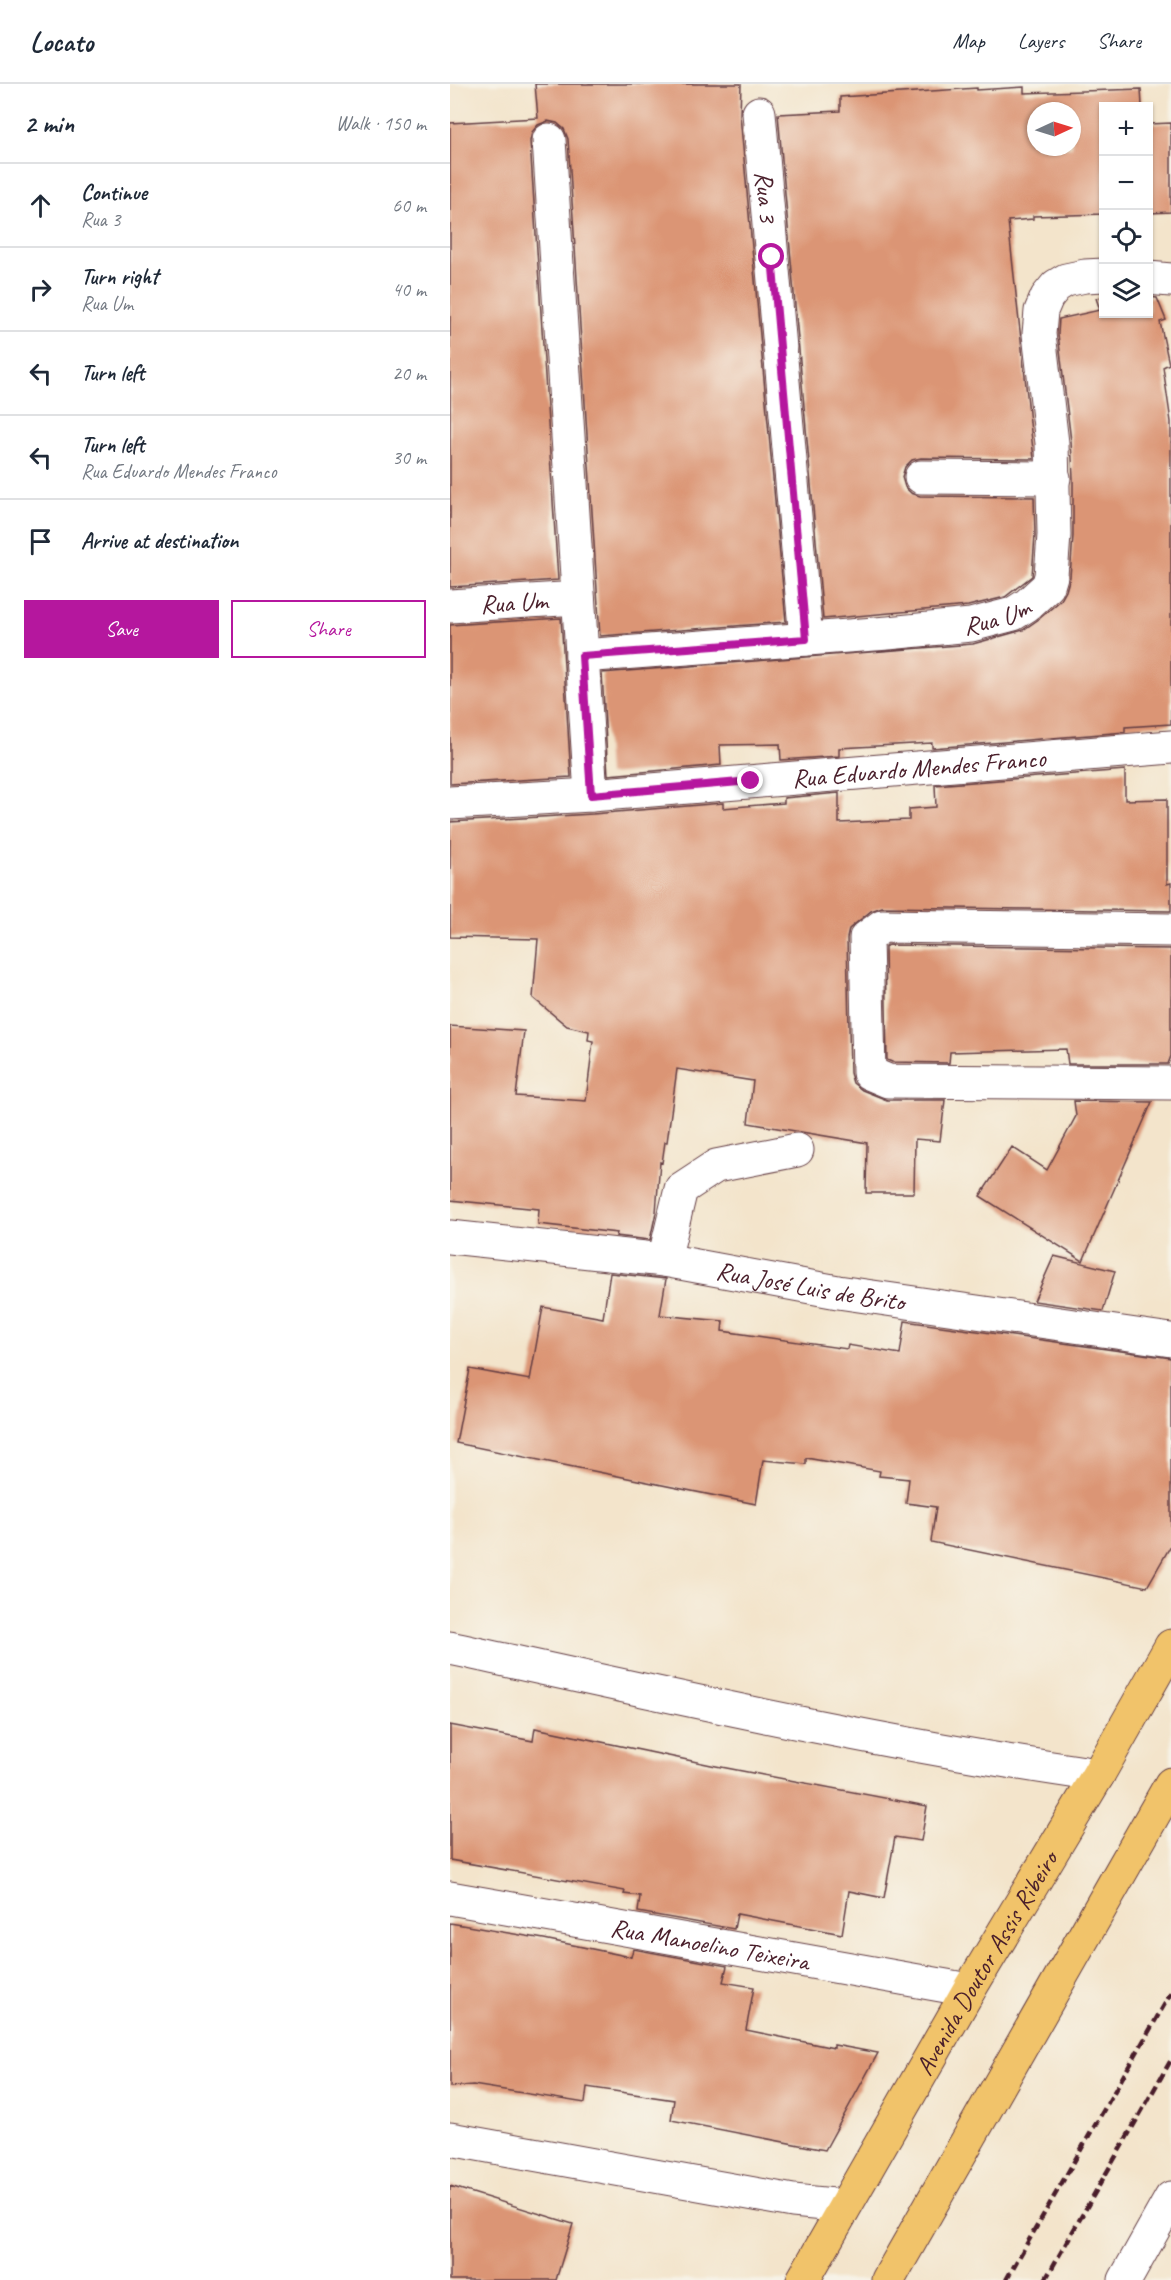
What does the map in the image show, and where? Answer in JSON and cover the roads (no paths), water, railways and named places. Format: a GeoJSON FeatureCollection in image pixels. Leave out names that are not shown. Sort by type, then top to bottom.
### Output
{"type":"FeatureCollection","features":[{"type":"Feature","properties":{"kind":"main road","name":"Avenida Doutor Assis Ribeiro"},"geometry":{"type":"LineString","coordinates":[[803,2280],[969,1990],[1098,1775],[1171,1646]]}},
{"type":"Feature","properties":{"kind":"main road"},"geometry":{"type":"LineString","coordinates":[[888,2280],[1171,1784]]}},
{"type":"Feature","properties":{"kind":"street","name":"Rua 3"},"geometry":{"type":"LineString","coordinates":[[759,113],[806,639]]}},
{"type":"Feature","properties":{"kind":"street"},"geometry":{"type":"LineString","coordinates":[[549,140],[591,795]]}},
{"type":"Feature","properties":{"kind":"street","name":"Rua Um"},"geometry":{"type":"LineString","coordinates":[[582,656],[971,625],[1013,614],[1027,605],[1048,586],[1054,536],[1054,478],[1039,334],[1041,311],[1047,297],[1056,286],[1066,280],[1099,275]]}},
{"type":"Feature","properties":{"kind":"street"},"geometry":{"type":"LineString","coordinates":[[1153,278],[1171,280]]}},
{"type":"Feature","properties":{"kind":"street"},"geometry":{"type":"LineString","coordinates":[[921,477],[1054,478]]}},
{"type":"Feature","properties":{"kind":"street","name":"Rua Um"},"geometry":{"type":"LineString","coordinates":[[450,606],[578,598]]}},
{"type":"Feature","properties":{"kind":"street","name":"Rua Eduardo Mendes Franco"},"geometry":{"type":"LineString","coordinates":[[450,803],[591,795],[1171,747]]}},
{"type":"Feature","properties":{"kind":"street"},"geometry":{"type":"LineString","coordinates":[[1171,930],[882,926],[866,938],[869,1073],[888,1081],[1171,1083]]}},
{"type":"Feature","properties":{"kind":"street"},"geometry":{"type":"LineString","coordinates":[[664,1260],[681,1189],[716,1166],[797,1150]]}},
{"type":"Feature","properties":{"kind":"street","name":"Rua José Luis de Brito"},"geometry":{"type":"LineString","coordinates":[[450,1237],[664,1260],[838,1292],[1171,1340]]}},
{"type":"Feature","properties":{"kind":"street"},"geometry":{"type":"LineString","coordinates":[[450,1648],[762,1715],[1028,1765],[1098,1775]]}},
{"type":"Feature","properties":{"kind":"street","name":"Rua Manoelino Teixeira"},"geometry":{"type":"LineString","coordinates":[[450,1898],[969,1990]]}},
{"type":"Feature","properties":{"kind":"street"},"geometry":{"type":"LineString","coordinates":[[450,2139],[793,2201],[844,2206]]}},
{"type":"Feature","properties":{"kind":"street"},"geometry":{"type":"LineString","coordinates":[[1125,2280],[1171,2198]]}},
{"type":"Feature","properties":{"kind":"railway"},"geometry":{"type":"LineString","coordinates":[[1006,2280],[1171,1993]]}},
{"type":"Feature","properties":{"kind":"railway"},"geometry":{"type":"LineString","coordinates":[[1045,2280],[1171,2060]]}}]}
